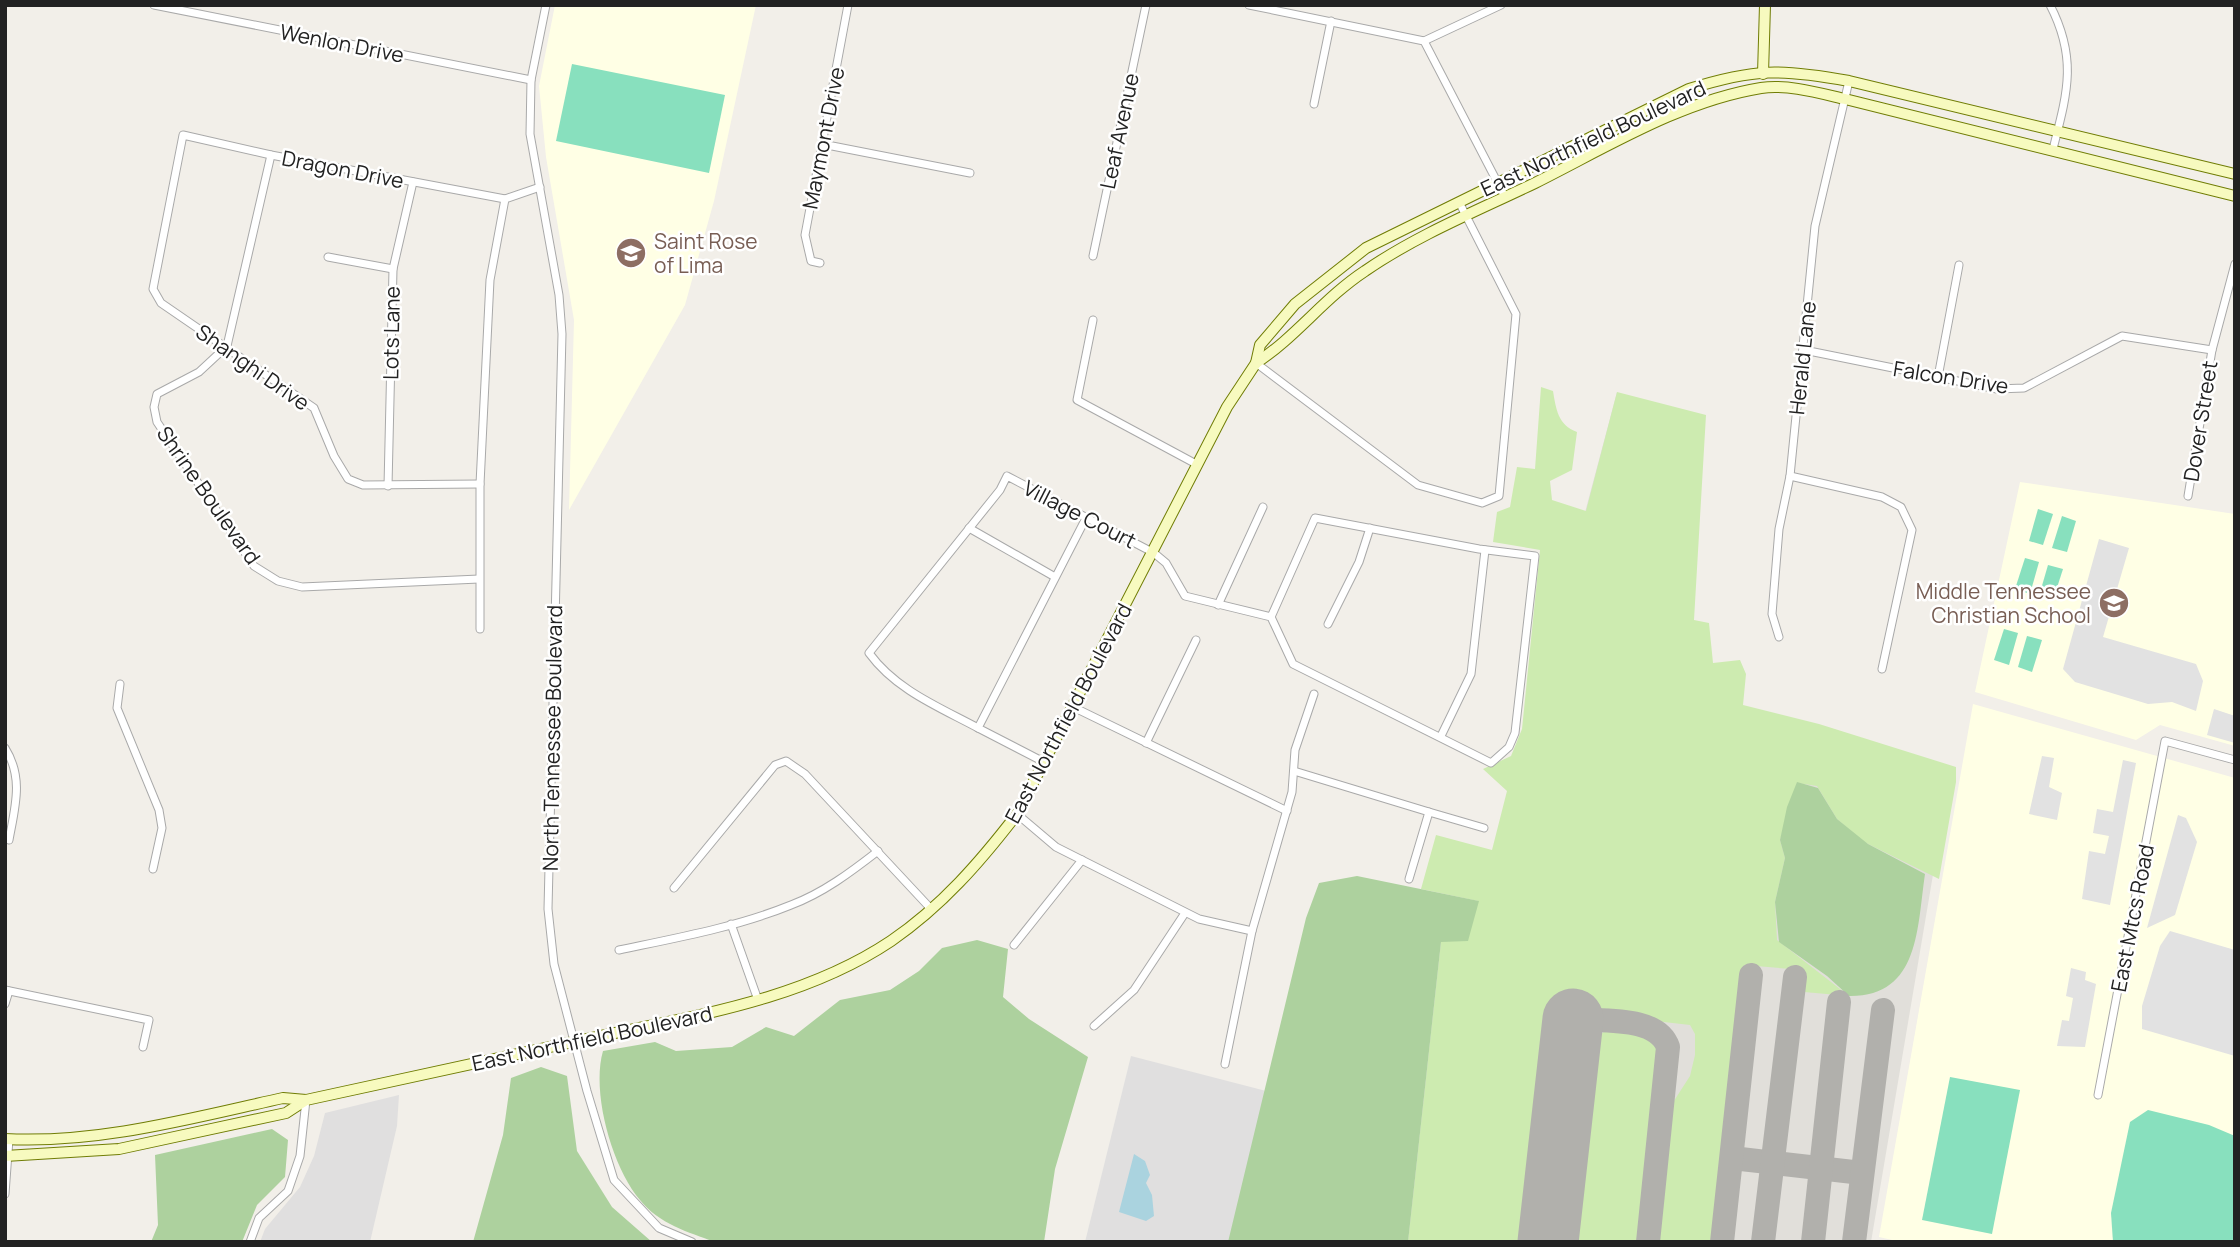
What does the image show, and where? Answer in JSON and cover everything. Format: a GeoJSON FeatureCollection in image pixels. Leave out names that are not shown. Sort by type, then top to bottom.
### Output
{"type":"FeatureCollection","features":[{"type":"Feature","properties":{"kind":"main road"},"geometry":{"type":"LineString","coordinates":[[1763,88],[1765,5]]}},
{"type":"Feature","properties":{"kind":"main road","name":"East Northfield Boulevard"},"geometry":{"type":"LineString","coordinates":[[7,1139],[68,1138],[130,1130],[282,1098],[306,1100],[758,1000],[834,973],[890,942],[932,910],[976,867],[1017,814],[1227,407],[1256,363],[1259,345],[1295,304],[1330,273],[1366,247],[1689,89],[1727,77],[1763,71],[1849,81],[2235,174]]}},
{"type":"Feature","properties":{"kind":"main road","name":"East Northfield Boulevard"},"geometry":{"type":"LineString","coordinates":[[1256,363],[1278,349],[1322,303],[1366,270],[1505,197],[1662,120],[1709,101],[1763,88],[1801,90],[1845,99],[2235,196]]}},
{"type":"Feature","properties":{"kind":"main road","name":"East Northfield Boulevard"},"geometry":{"type":"LineString","coordinates":[[7,1156],[66,1155],[132,1147],[286,1113],[306,1100]]}},
{"type":"Feature","properties":{"kind":"street","name":"Wenlon Drive"},"geometry":{"type":"LineString","coordinates":[[154,5],[531,80]]}},
{"type":"Feature","properties":{"kind":"street","name":"North Tennessee Boulevard"},"geometry":{"type":"LineString","coordinates":[[546,5],[531,80],[530,134],[559,295],[562,334],[548,909],[554,964],[614,1180],[659,1228],[692,1242]]}},
{"type":"Feature","properties":{"kind":"street","name":"Maymont Drive"},"geometry":{"type":"LineString","coordinates":[[820,262],[811,261],[805,235],[848,5]]}},
{"type":"Feature","properties":{"kind":"street","name":"Leaf Avenue"},"geometry":{"type":"LineString","coordinates":[[1093,256],[1146,5]]}},
{"type":"Feature","properties":{"kind":"street"},"geometry":{"type":"LineString","coordinates":[[1248,5],[1424,41],[1501,5]]}},
{"type":"Feature","properties":{"kind":"street"},"geometry":{"type":"LineString","coordinates":[[2050,5],[2069,60],[2068,88],[2053,149]]}},
{"type":"Feature","properties":{"kind":"street"},"geometry":{"type":"LineString","coordinates":[[1314,104],[1331,21]]}},
{"type":"Feature","properties":{"kind":"street"},"geometry":{"type":"LineString","coordinates":[[1424,41],[1505,197]]}},
{"type":"Feature","properties":{"kind":"street","name":"Herald Lane"},"geometry":{"type":"LineString","coordinates":[[1779,637],[1772,614],[1779,529],[1790,476],[1815,226],[1849,81]]}},
{"type":"Feature","properties":{"kind":"street","name":"Dragon Drive"},"geometry":{"type":"LineString","coordinates":[[183,135],[271,155],[505,199]]}},
{"type":"Feature","properties":{"kind":"street","name":"Shanghi Drive"},"geometry":{"type":"LineString","coordinates":[[183,135],[153,289],[161,303],[314,408],[334,456],[348,478],[363,485],[480,484]]}},
{"type":"Feature","properties":{"kind":"street"},"geometry":{"type":"LineString","coordinates":[[821,144],[970,173]]}},
{"type":"Feature","properties":{"kind":"street"},"geometry":{"type":"LineString","coordinates":[[227,346],[271,155]]}},
{"type":"Feature","properties":{"kind":"street","name":"Lots Lane"},"geometry":{"type":"LineString","coordinates":[[388,486],[393,269],[413,182]]}},
{"type":"Feature","properties":{"kind":"street"},"geometry":{"type":"LineString","coordinates":[[480,629],[480,484],[490,280],[505,199],[540,187]]}},
{"type":"Feature","properties":{"kind":"street"},"geometry":{"type":"LineString","coordinates":[[1256,363],[1418,485],[1482,503],[1499,496],[1516,314],[1459,202]]}},
{"type":"Feature","properties":{"kind":"street"},"geometry":{"type":"LineString","coordinates":[[328,257],[393,269]]}},
{"type":"Feature","properties":{"kind":"street","name":"Dover Street"},"geometry":{"type":"LineString","coordinates":[[2188,496],[2212,350],[2235,264]]}},
{"type":"Feature","properties":{"kind":"street"},"geometry":{"type":"LineString","coordinates":[[1938,377],[1959,265]]}},
{"type":"Feature","properties":{"kind":"street"},"geometry":{"type":"LineString","coordinates":[[1093,320],[1077,400],[1198,465]]}},
{"type":"Feature","properties":{"kind":"street","name":"Falcon Drive"},"geometry":{"type":"LineString","coordinates":[[1804,350],[1997,389],[2024,388],[2122,336],[2212,350]]}},
{"type":"Feature","properties":{"kind":"street","name":"Shrine Boulevard"},"geometry":{"type":"LineString","coordinates":[[227,346],[199,372],[158,394],[154,407],[157,422],[254,566],[278,580],[302,587],[479,579]]}},
{"type":"Feature","properties":{"kind":"street","name":"Village Court"},"geometry":{"type":"LineString","coordinates":[[968,528],[1000,490],[1007,476],[1154,553]]}},
{"type":"Feature","properties":{"kind":"street"},"geometry":{"type":"LineString","coordinates":[[1790,476],[1882,497],[1901,507],[1912,530],[1882,669]]}},
{"type":"Feature","properties":{"kind":"street"},"geometry":{"type":"LineString","coordinates":[[1218,605],[1263,506]]}},
{"type":"Feature","properties":{"kind":"street"},"geometry":{"type":"LineString","coordinates":[[978,727],[1086,517]]}},
{"type":"Feature","properties":{"kind":"street"},"geometry":{"type":"LineString","coordinates":[[1315,518],[1370,528],[1485,550],[1535,556],[1515,733],[1509,747],[1492,763],[1293,664],[1271,617],[1315,518]]}},
{"type":"Feature","properties":{"kind":"street"},"geometry":{"type":"LineString","coordinates":[[1044,762],[911,693],[878,665],[869,653],[968,528],[1055,578]]}},
{"type":"Feature","properties":{"kind":"street"},"geometry":{"type":"LineString","coordinates":[[1328,624],[1359,562],[1370,528]]}},
{"type":"Feature","properties":{"kind":"street"},"geometry":{"type":"LineString","coordinates":[[1441,736],[1471,674],[1485,550]]}},
{"type":"Feature","properties":{"kind":"street"},"geometry":{"type":"LineString","coordinates":[[1154,553],[1166,563],[1185,596],[1271,617]]}},
{"type":"Feature","properties":{"kind":"street"},"geometry":{"type":"LineString","coordinates":[[1146,743],[1196,640]]}},
{"type":"Feature","properties":{"kind":"street"},"geometry":{"type":"LineString","coordinates":[[120,684],[117,708],[159,810],[162,828],[153,869]]}},
{"type":"Feature","properties":{"kind":"street"},"geometry":{"type":"LineString","coordinates":[[1225,1064],[1252,931],[1287,811],[1295,750],[1314,694]]}},
{"type":"Feature","properties":{"kind":"street"},"geometry":{"type":"LineString","coordinates":[[1073,708],[1287,811]]}},
{"type":"Feature","properties":{"kind":"street","name":"East Mtcs Road"},"geometry":{"type":"LineString","coordinates":[[2098,1094],[2165,741],[2235,761]]}},
{"type":"Feature","properties":{"kind":"street"},"geometry":{"type":"LineString","coordinates":[[5,748],[15,767],[19,789],[9,840]]}},
{"type":"Feature","properties":{"kind":"street"},"geometry":{"type":"LineString","coordinates":[[674,888],[775,765],[786,761],[804,774],[932,910]]}},
{"type":"Feature","properties":{"kind":"street"},"geometry":{"type":"LineString","coordinates":[[1294,771],[1484,828]]}},
{"type":"Feature","properties":{"kind":"street"},"geometry":{"type":"LineString","coordinates":[[1409,879],[1429,813]]}},
{"type":"Feature","properties":{"kind":"street"},"geometry":{"type":"LineString","coordinates":[[1017,814],[1056,847],[1185,913],[1199,919],[1252,931]]}},
{"type":"Feature","properties":{"kind":"street"},"geometry":{"type":"LineString","coordinates":[[619,950],[731,924],[792,905],[840,880],[878,851]]}},
{"type":"Feature","properties":{"kind":"street"},"geometry":{"type":"LineString","coordinates":[[1014,945],[1082,860]]}},
{"type":"Feature","properties":{"kind":"street"},"geometry":{"type":"LineString","coordinates":[[1094,1026],[1134,990],[1185,913]]}},
{"type":"Feature","properties":{"kind":"street"},"geometry":{"type":"LineString","coordinates":[[731,924],[758,1000]]}},
{"type":"Feature","properties":{"kind":"street"},"geometry":{"type":"LineString","coordinates":[[5,1004],[7,990],[149,1020],[143,1046]]}},
{"type":"Feature","properties":{"kind":"street"},"geometry":{"type":"LineString","coordinates":[[250,1242],[259,1218],[288,1191],[300,1156],[306,1100]]}},
{"type":"Feature","properties":{"kind":"street"},"geometry":{"type":"LineString","coordinates":[[5,1194],[7,1139]]}},
{"type":"Feature","properties":{"kind":"shaded area","name":"Saint Rose of Lima"},"geometry":{"type":"Polygon","coordinates":[[[555,5],[756,5],[714,201],[685,305],[569,510],[574,320],[546,157],[539,86],[555,5]]]}},
{"type":"Feature","properties":{"kind":"shaded area"},"geometry":{"type":"Polygon","coordinates":[[[1617,392],[1681,699],[1950,774],[1871,1242],[1408,1242],[1443,924],[1479,911],[1617,392]]]}},
{"type":"Feature","properties":{"kind":"shaded area","name":"Middle Tennessee Christian School"},"geometry":{"type":"Polygon","coordinates":[[[2020,482],[2235,514],[2235,746],[2160,725],[2136,740],[1975,692],[2020,482]]]}},
{"type":"Feature","properties":{"kind":"shaded area"},"geometry":{"type":"Polygon","coordinates":[[[2099,539],[2129,548],[2103,637],[2196,664],[2203,681],[2196,711],[2172,702],[2148,704],[2075,682],[2063,669],[2099,539]]]}},
{"type":"Feature","properties":{"kind":"shaded area"},"geometry":{"type":"Polygon","coordinates":[[[1973,704],[2235,778],[2235,1242],[1901,1242],[1879,1237],[1973,704]]]}},
{"type":"Feature","properties":{"kind":"shaded area"},"geometry":{"type":"Polygon","coordinates":[[[2214,709],[2235,716],[2235,743],[2207,735],[2214,709]]]}},
{"type":"Feature","properties":{"kind":"shaded area"},"geometry":{"type":"Polygon","coordinates":[[[2042,756],[2054,758],[2049,787],[2062,793],[2057,820],[2029,814],[2042,756]]]}},
{"type":"Feature","properties":{"kind":"shaded area"},"geometry":{"type":"Polygon","coordinates":[[[2123,760],[2136,763],[2110,905],[2082,899],[2089,851],[2105,854],[2109,836],[2093,833],[2097,809],[2113,812],[2123,760]]]}},
{"type":"Feature","properties":{"kind":"shaded area"},"geometry":{"type":"Polygon","coordinates":[[[2178,815],[2186,818],[2197,842],[2175,915],[2147,928],[2178,815]]]}},
{"type":"Feature","properties":{"kind":"shaded area"},"geometry":{"type":"Polygon","coordinates":[[[2170,931],[2235,950],[2235,1056],[2142,1029],[2142,1006],[2160,946],[2170,931]]]}},
{"type":"Feature","properties":{"kind":"shaded area"},"geometry":{"type":"Polygon","coordinates":[[[2071,968],[2086,972],[2085,980],[2096,984],[2085,1047],[2057,1046],[2062,1020],[2069,1021],[2073,998],[2066,996],[2071,968]]]}},
{"type":"Feature","properties":{"kind":"shaded area"},"geometry":{"type":"Polygon","coordinates":[[[1131,1056],[1270,1092],[1232,1242],[1085,1242],[1131,1056]]]}},
{"type":"Feature","properties":{"kind":"shaded area"},"geometry":{"type":"Polygon","coordinates":[[[399,1095],[397,1126],[370,1242],[260,1242],[265,1229],[300,1187],[314,1156],[325,1113],[399,1095]]]}},
{"type":"Feature","properties":{"kind":"green space"},"geometry":{"type":"Polygon","coordinates":[[[572,64],[725,95],[709,173],[556,141],[572,64]]]}},
{"type":"Feature","properties":{"kind":"green space"},"geometry":{"type":"Polygon","coordinates":[[[1541,387],[1553,391],[1562,421],[1577,432],[1572,470],[1550,481],[1552,500],[1586,511],[1617,392],[1706,415],[1694,620],[1709,623],[1713,663],[1740,660],[1746,674],[1743,705],[1819,724],[1956,767],[1956,782],[1939,879],[1864,842],[1837,819],[1817,786],[1797,783],[1780,840],[1785,858],[1775,902],[1777,940],[1849,996],[1804,992],[1801,988],[1803,970],[1744,965],[1713,1242],[1656,1242],[1670,1107],[1690,1076],[1695,1055],[1695,1034],[1690,1025],[1551,1009],[1526,1242],[1408,1242],[1441,942],[1478,901],[1421,889],[1436,835],[1492,850],[1507,791],[1483,769],[1511,756],[1522,729],[1540,550],[1493,542],[1497,512],[1510,507],[1517,467],[1535,469],[1541,387]]]}},
{"type":"Feature","properties":{"kind":"green space"},"geometry":{"type":"Polygon","coordinates":[[[2038,509],[2053,514],[2043,545],[2029,541],[2038,509]]]}},
{"type":"Feature","properties":{"kind":"green space"},"geometry":{"type":"Polygon","coordinates":[[[2062,516],[2076,521],[2067,552],[2052,548],[2062,516]]]}},
{"type":"Feature","properties":{"kind":"green space"},"geometry":{"type":"Polygon","coordinates":[[[2025,558],[2039,562],[2030,594],[2015,589],[2025,558]]]}},
{"type":"Feature","properties":{"kind":"green space"},"geometry":{"type":"Polygon","coordinates":[[[2048,565],[2063,569],[2053,600],[2039,596],[2048,565]]]}},
{"type":"Feature","properties":{"kind":"green space"},"geometry":{"type":"Polygon","coordinates":[[[2004,629],[2018,633],[2009,665],[1994,660],[2004,629]]]}},
{"type":"Feature","properties":{"kind":"green space"},"geometry":{"type":"Polygon","coordinates":[[[2027,636],[2042,640],[2032,672],[2018,667],[2027,636]]]}},
{"type":"Feature","properties":{"kind":"green space"},"geometry":{"type":"Polygon","coordinates":[[[1797,782],[1818,788],[1837,819],[1868,844],[1925,874],[1920,916],[1911,955],[1902,972],[1890,985],[1872,993],[1849,996],[1827,976],[1779,942],[1775,902],[1785,858],[1780,840],[1787,807],[1797,782]]]}},
{"type":"Feature","properties":{"kind":"green space"},"geometry":{"type":"Polygon","coordinates":[[[1357,876],[1479,901],[1468,941],[1441,942],[1408,1242],[1228,1242],[1306,918],[1319,883],[1357,876]]]}},
{"type":"Feature","properties":{"kind":"green space"},"geometry":{"type":"Polygon","coordinates":[[[977,940],[1008,949],[1003,997],[1029,1019],[1088,1057],[1055,1169],[1044,1242],[715,1242],[665,1221],[640,1200],[621,1169],[606,1128],[600,1087],[603,1051],[655,1042],[676,1051],[732,1047],[766,1027],[794,1036],[840,1000],[890,990],[919,971],[942,948],[977,940]]]}},
{"type":"Feature","properties":{"kind":"green space"},"geometry":{"type":"Polygon","coordinates":[[[1605,1031],[1642,1033],[1660,1052],[1640,1242],[1568,1242],[1590,1042],[1605,1031]]]}},
{"type":"Feature","properties":{"kind":"green space"},"geometry":{"type":"Polygon","coordinates":[[[541,1067],[567,1076],[577,1151],[612,1207],[652,1242],[473,1242],[503,1135],[511,1078],[541,1067]]]}},
{"type":"Feature","properties":{"kind":"green space"},"geometry":{"type":"Polygon","coordinates":[[[1950,1077],[2020,1090],[1992,1234],[1922,1220],[1950,1077]]]}},
{"type":"Feature","properties":{"kind":"green space"},"geometry":{"type":"Polygon","coordinates":[[[2148,1110],[2209,1125],[2235,1136],[2235,1237],[2231,1242],[2113,1242],[2111,1213],[2130,1122],[2148,1110]]]}},
{"type":"Feature","properties":{"kind":"green space"},"geometry":{"type":"Polygon","coordinates":[[[272,1129],[288,1140],[285,1177],[257,1205],[242,1242],[151,1242],[158,1225],[155,1155],[272,1129]]]}},
{"type":"Feature","properties":{"kind":"water"},"geometry":{"type":"Polygon","coordinates":[[[1134,1154],[1145,1161],[1150,1175],[1146,1183],[1152,1195],[1154,1216],[1146,1221],[1119,1212],[1134,1154]]]}},
{"type":"Feature","properties":{"kind":"taxiway"},"geometry":{"type":"LineString","coordinates":[[1722,1242],[1751,975]]}},
{"type":"Feature","properties":{"kind":"taxiway"},"geometry":{"type":"LineString","coordinates":[[1763,1242],[1795,977]]}},
{"type":"Feature","properties":{"kind":"taxiway"},"geometry":{"type":"LineString","coordinates":[[1813,1242],[1839,1002]]}},
{"type":"Feature","properties":{"kind":"taxiway"},"geometry":{"type":"LineString","coordinates":[[1854,1242],[1883,1010]]}},
{"type":"Feature","properties":{"kind":"taxiway"},"geometry":{"type":"LineString","coordinates":[[1573,1019],[1640,1025],[1662,1037],[1668,1047],[1648,1242]]}},
{"type":"Feature","properties":{"kind":"taxiway"},"geometry":{"type":"LineString","coordinates":[[1732,1158],[1862,1173]]}},
{"type":"Feature","properties":{"kind":"runway"},"geometry":{"type":"LineString","coordinates":[[1548,1242],[1573,1019]]}},
{"type":"Feature","properties":{"kind":"place","name":"Saint Rose of Lima"},"geometry":{"type":"Point","coordinates":[631,253]}},
{"type":"Feature","properties":{"kind":"place","name":"Middle Tennessee Christian School"},"geometry":{"type":"Point","coordinates":[2114,603]}}]}
